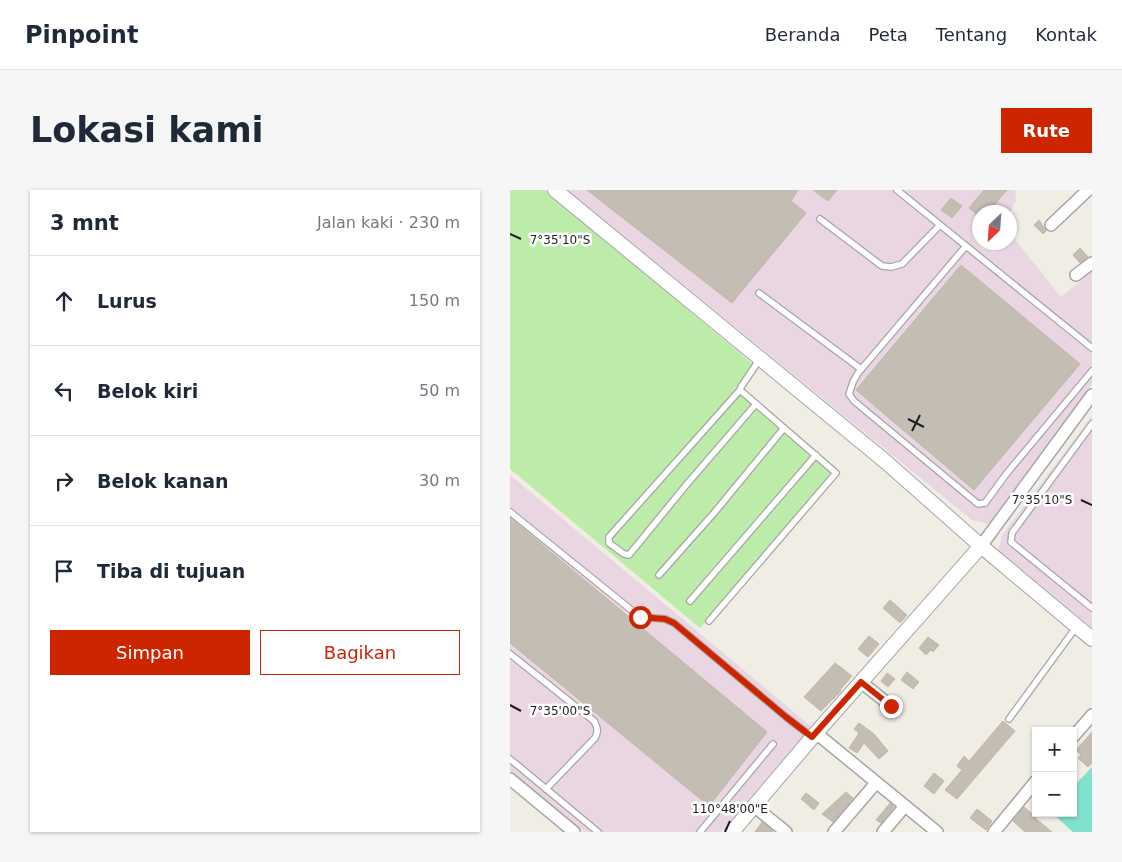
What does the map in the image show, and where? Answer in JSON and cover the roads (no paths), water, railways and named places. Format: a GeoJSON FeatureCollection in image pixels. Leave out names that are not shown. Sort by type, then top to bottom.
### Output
{"type":"FeatureCollection","features":[{"type":"Feature","properties":{"kind":"street"},"geometry":{"type":"LineString","coordinates":[[555,190],[886,462],[981,546],[1092,639]]}},
{"type":"Feature","properties":{"kind":"street"},"geometry":{"type":"LineString","coordinates":[[1051,225],[1088,190]]}},
{"type":"Feature","properties":{"kind":"street"},"geometry":{"type":"LineString","coordinates":[[1076,275],[1092,263]]}},
{"type":"Feature","properties":{"kind":"street"},"geometry":{"type":"LineString","coordinates":[[732,832],[814,735],[981,546],[1092,395]]}},
{"type":"Feature","properties":{"kind":"street"},"geometry":{"type":"LineString","coordinates":[[861,682],[891,706]]}},
{"type":"Feature","properties":{"kind":"street"},"geometry":{"type":"LineString","coordinates":[[1077,732],[1092,715]]}},
{"type":"Feature","properties":{"kind":"street"},"geometry":{"type":"LineString","coordinates":[[814,735],[937,832]]}},
{"type":"Feature","properties":{"kind":"street"},"geometry":{"type":"LineString","coordinates":[[510,779],[574,832]]}},
{"type":"Feature","properties":{"kind":"street"},"geometry":{"type":"LineString","coordinates":[[834,832],[876,783]]}},
{"type":"Feature","properties":{"kind":"street"},"geometry":{"type":"LineString","coordinates":[[994,832],[1032,787]]}},
{"type":"Feature","properties":{"kind":"street"},"geometry":{"type":"LineString","coordinates":[[883,832],[906,806]]}},
{"type":"Feature","properties":{"kind":"street"},"geometry":{"type":"LineString","coordinates":[[755,807],[786,832]]}},
{"type":"Feature","properties":{"kind":"lane"},"geometry":{"type":"LineString","coordinates":[[896,190],[1092,348]]}},
{"type":"Feature","properties":{"kind":"lane"},"geometry":{"type":"LineString","coordinates":[[820,219],[882,266],[891,267],[902,264],[940,225]]}},
{"type":"Feature","properties":{"kind":"lane"},"geometry":{"type":"LineString","coordinates":[[966,246],[861,369],[853,382],[849,394],[854,401],[978,504],[982,505],[985,504],[1008,473],[1092,371]]}},
{"type":"Feature","properties":{"kind":"lane"},"geometry":{"type":"LineString","coordinates":[[759,293],[861,369]]}},
{"type":"Feature","properties":{"kind":"lane"},"geometry":{"type":"LineString","coordinates":[[756,404],[629,555],[624,554],[609,542],[609,537],[740,390],[760,359]]}},
{"type":"Feature","properties":{"kind":"lane"},"geometry":{"type":"LineString","coordinates":[[709,621],[836,473],[740,390]]}},
{"type":"Feature","properties":{"kind":"lane"},"geometry":{"type":"LineString","coordinates":[[1092,424],[1012,533],[1011,542],[1092,608]]}},
{"type":"Feature","properties":{"kind":"lane"},"geometry":{"type":"LineString","coordinates":[[659,575],[714,513],[784,428]]}},
{"type":"Feature","properties":{"kind":"lane"},"geometry":{"type":"LineString","coordinates":[[690,601],[816,455]]}},
{"type":"Feature","properties":{"kind":"lane"},"geometry":{"type":"LineString","coordinates":[[510,512],[640,617],[665,619],[674,623],[786,717],[814,735]]}},
{"type":"Feature","properties":{"kind":"lane"},"geometry":{"type":"LineString","coordinates":[[1010,719],[1077,626]]}},
{"type":"Feature","properties":{"kind":"lane"},"geometry":{"type":"LineString","coordinates":[[510,654],[594,721],[597,727],[598,733],[595,738],[546,789]]}},
{"type":"Feature","properties":{"kind":"lane"},"geometry":{"type":"LineString","coordinates":[[700,832],[773,744]]}},
{"type":"Feature","properties":{"kind":"lane"},"geometry":{"type":"LineString","coordinates":[[510,759],[598,832]]}}]}
